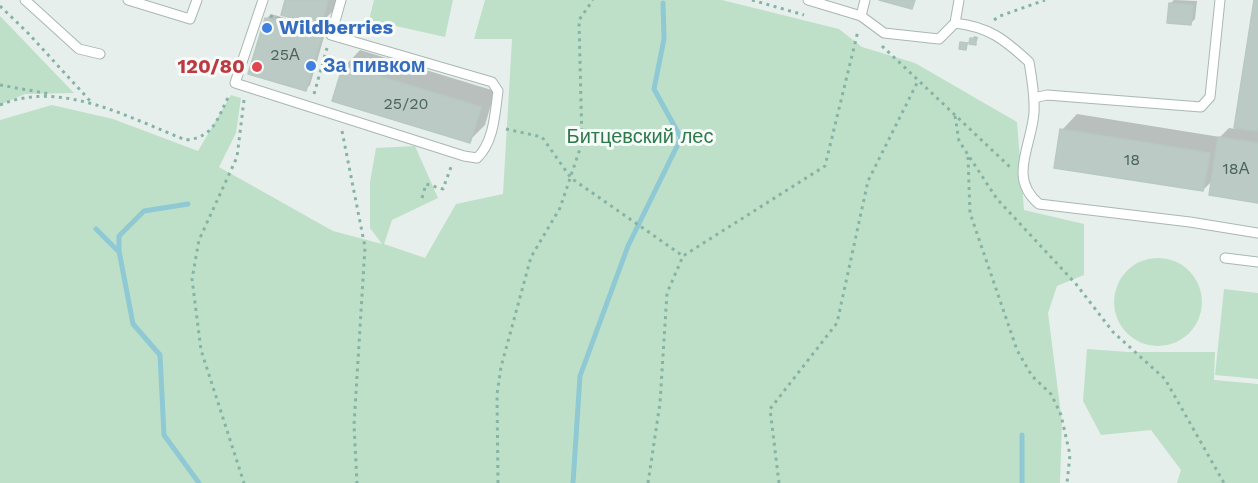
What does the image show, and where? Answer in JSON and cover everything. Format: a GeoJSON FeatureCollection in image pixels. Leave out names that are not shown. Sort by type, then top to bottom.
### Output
{"type":"FeatureCollection","features":[{"type":"Feature","properties":{"kind":"lane"},"geometry":{"type":"LineString","coordinates":[[25,0],[79,49],[100,54]]}},
{"type":"Feature","properties":{"kind":"lane"},"geometry":{"type":"LineString","coordinates":[[128,0],[190,19],[197,0]]}},
{"type":"Feature","properties":{"kind":"lane"},"geometry":{"type":"LineString","coordinates":[[263,0],[240,85],[455,154],[477,158],[484,151],[493,126],[498,91],[492,82],[331,35],[341,0]]}},
{"type":"Feature","properties":{"kind":"lane"},"geometry":{"type":"LineString","coordinates":[[807,0],[861,16],[884,33],[939,39],[956,23],[959,0]]}},
{"type":"Feature","properties":{"kind":"lane"},"geometry":{"type":"LineString","coordinates":[[861,16],[865,0]]}},
{"type":"Feature","properties":{"kind":"lane"},"geometry":{"type":"LineString","coordinates":[[1034,98],[1047,95],[1200,107],[1210,97],[1220,0]]}},
{"type":"Feature","properties":{"kind":"lane"},"geometry":{"type":"LineString","coordinates":[[956,23],[978,26],[992,33],[1029,62],[1034,114],[1022,179],[1027,193],[1040,204],[1190,222],[1258,233]]}},
{"type":"Feature","properties":{"kind":"lane"},"geometry":{"type":"LineString","coordinates":[[1225,258],[1258,262]]}},
{"type":"Feature","properties":{"kind":"path"},"geometry":{"type":"LineString","coordinates":[[498,483],[497,394],[501,367],[531,257],[560,208],[582,143],[579,20],[593,0]]}},
{"type":"Feature","properties":{"kind":"path"},"geometry":{"type":"LineString","coordinates":[[752,0],[814,18]]}},
{"type":"Feature","properties":{"kind":"path"},"geometry":{"type":"LineString","coordinates":[[0,6],[28,33],[93,105]]}},
{"type":"Feature","properties":{"kind":"path"},"geometry":{"type":"LineString","coordinates":[[259,12],[331,35],[310,107]]}},
{"type":"Feature","properties":{"kind":"path"},"geometry":{"type":"LineString","coordinates":[[648,483],[660,403],[667,293],[683,256],[825,166],[861,16]]}},
{"type":"Feature","properties":{"kind":"path"},"geometry":{"type":"LineString","coordinates":[[847,27],[868,36]]}},
{"type":"Feature","properties":{"kind":"path"},"geometry":{"type":"LineString","coordinates":[[878,42],[1022,179]]}},
{"type":"Feature","properties":{"kind":"path"},"geometry":{"type":"LineString","coordinates":[[779,483],[770,410],[837,323],[868,181],[918,81]]}},
{"type":"Feature","properties":{"kind":"path"},"geometry":{"type":"LineString","coordinates":[[0,85],[52,94],[93,105],[186,140],[198,139],[210,132],[240,85]]}},
{"type":"Feature","properties":{"kind":"path"},"geometry":{"type":"LineString","coordinates":[[240,85],[237,157],[199,240],[192,279],[201,350],[244,483]]}},
{"type":"Feature","properties":{"kind":"path"},"geometry":{"type":"LineString","coordinates":[[0,105],[52,94]]}},
{"type":"Feature","properties":{"kind":"path"},"geometry":{"type":"LineString","coordinates":[[339,116],[365,247],[354,425],[357,483]]}},
{"type":"Feature","properties":{"kind":"path"},"geometry":{"type":"LineString","coordinates":[[955,116],[959,141],[997,199],[1076,284],[1113,332],[1165,379],[1224,483]]}},
{"type":"Feature","properties":{"kind":"path"},"geometry":{"type":"LineString","coordinates":[[493,126],[542,137],[571,178],[683,256]]}},
{"type":"Feature","properties":{"kind":"path"},"geometry":{"type":"LineString","coordinates":[[422,198],[426,184],[443,189],[455,154]]}},
{"type":"Feature","properties":{"kind":"path"},"geometry":{"type":"LineString","coordinates":[[968,155],[970,213],[1017,350],[1032,376],[1051,394],[1061,415],[1070,455],[1067,483]]}},
{"type":"Feature","properties":{"kind":"green space"},"geometry":{"type":"Polygon","coordinates":[[[374,0],[453,0],[445,37],[369,20],[374,0]]]}},
{"type":"Feature","properties":{"kind":"green space","name":"Битцевский лес"},"geometry":{"type":"Polygon","coordinates":[[[485,0],[722,0],[839,29],[862,47],[915,63],[1017,122],[1024,210],[1084,224],[1084,275],[1057,286],[1048,313],[1062,422],[1060,483],[0,483],[0,120],[52,105],[113,119],[198,151],[231,95],[241,98],[236,133],[219,167],[333,231],[382,244],[370,228],[370,182],[376,148],[415,146],[438,198],[392,220],[384,244],[425,258],[456,204],[503,194],[512,39],[474,39],[485,0]]]}},
{"type":"Feature","properties":{"kind":"green space"},"geometry":{"type":"Polygon","coordinates":[[[0,16],[74,93],[25,94],[0,105],[0,16]]]}},
{"type":"Feature","properties":{"kind":"green space"},"geometry":{"type":"Polygon","coordinates":[[[1149,258],[1167,258],[1183,265],[1195,277],[1202,293],[1202,311],[1195,327],[1183,339],[1167,346],[1149,346],[1133,339],[1121,327],[1114,311],[1114,293],[1121,277],[1133,265],[1149,258]]]}},
{"type":"Feature","properties":{"kind":"green space"},"geometry":{"type":"Polygon","coordinates":[[[1224,289],[1258,293],[1258,379],[1215,375],[1224,289]]]}},
{"type":"Feature","properties":{"kind":"green space"},"geometry":{"type":"Polygon","coordinates":[[[1087,349],[1128,352],[1215,352],[1214,380],[1258,384],[1258,483],[1177,483],[1181,470],[1151,430],[1101,435],[1083,401],[1087,349]]]}},
{"type":"Feature","properties":{"kind":"building"},"geometry":{"type":"Polygon","coordinates":[[[285,0],[328,0],[321,26],[281,15],[285,0]]]}},
{"type":"Feature","properties":{"kind":"building"},"geometry":{"type":"Polygon","coordinates":[[[879,0],[915,0],[912,9],[879,0]]]}},
{"type":"Feature","properties":{"kind":"building"},"geometry":{"type":"Polygon","coordinates":[[[1254,0],[1258,0],[1258,131],[1234,128],[1254,0]]]}},
{"type":"Feature","properties":{"kind":"building"},"geometry":{"type":"Polygon","coordinates":[[[1169,3],[1193,5],[1191,25],[1167,23],[1169,3]]]}},
{"type":"Feature","properties":{"kind":"building"},"geometry":{"type":"Polygon","coordinates":[[[265,18],[322,35],[306,91],[248,74],[265,18]]]}},
{"type":"Feature","properties":{"kind":"building"},"geometry":{"type":"Polygon","coordinates":[[[970,38],[976,39],[976,45],[969,44],[970,38]]]}},
{"type":"Feature","properties":{"kind":"building"},"geometry":{"type":"Polygon","coordinates":[[[960,42],[967,43],[966,50],[959,49],[960,42]]]}},
{"type":"Feature","properties":{"kind":"building"},"geometry":{"type":"Polygon","coordinates":[[[343,65],[481,107],[470,143],[332,101],[343,65]]]}},
{"type":"Feature","properties":{"kind":"building"},"geometry":{"type":"Polygon","coordinates":[[[1060,129],[1210,153],[1203,191],[1054,168],[1060,129]]]}},
{"type":"Feature","properties":{"kind":"building"},"geometry":{"type":"Polygon","coordinates":[[[1218,137],[1258,143],[1258,203],[1209,195],[1218,137]]]}},
{"type":"Feature","properties":{"kind":"waterway"},"geometry":{"type":"LineString","coordinates":[[573,483],[580,376],[628,246],[681,138],[654,89],[664,39],[663,3]]}},
{"type":"Feature","properties":{"kind":"waterway"},"geometry":{"type":"LineString","coordinates":[[188,204],[144,211],[119,236],[119,251],[133,324],[160,355],[164,435],[199,483]]}},
{"type":"Feature","properties":{"kind":"waterway"},"geometry":{"type":"LineString","coordinates":[[96,229],[118,251]]}},
{"type":"Feature","properties":{"kind":"waterway"},"geometry":{"type":"LineString","coordinates":[[1022,435],[1022,483]]}},
{"type":"Feature","properties":{"kind":"place","name":"Wildberries"},"geometry":{"type":"Point","coordinates":[267,28]}},
{"type":"Feature","properties":{"kind":"place","name":"За пивком"},"geometry":{"type":"Point","coordinates":[311,66]}},
{"type":"Feature","properties":{"kind":"place","name":"120/80"},"geometry":{"type":"Point","coordinates":[257,67]}}]}
